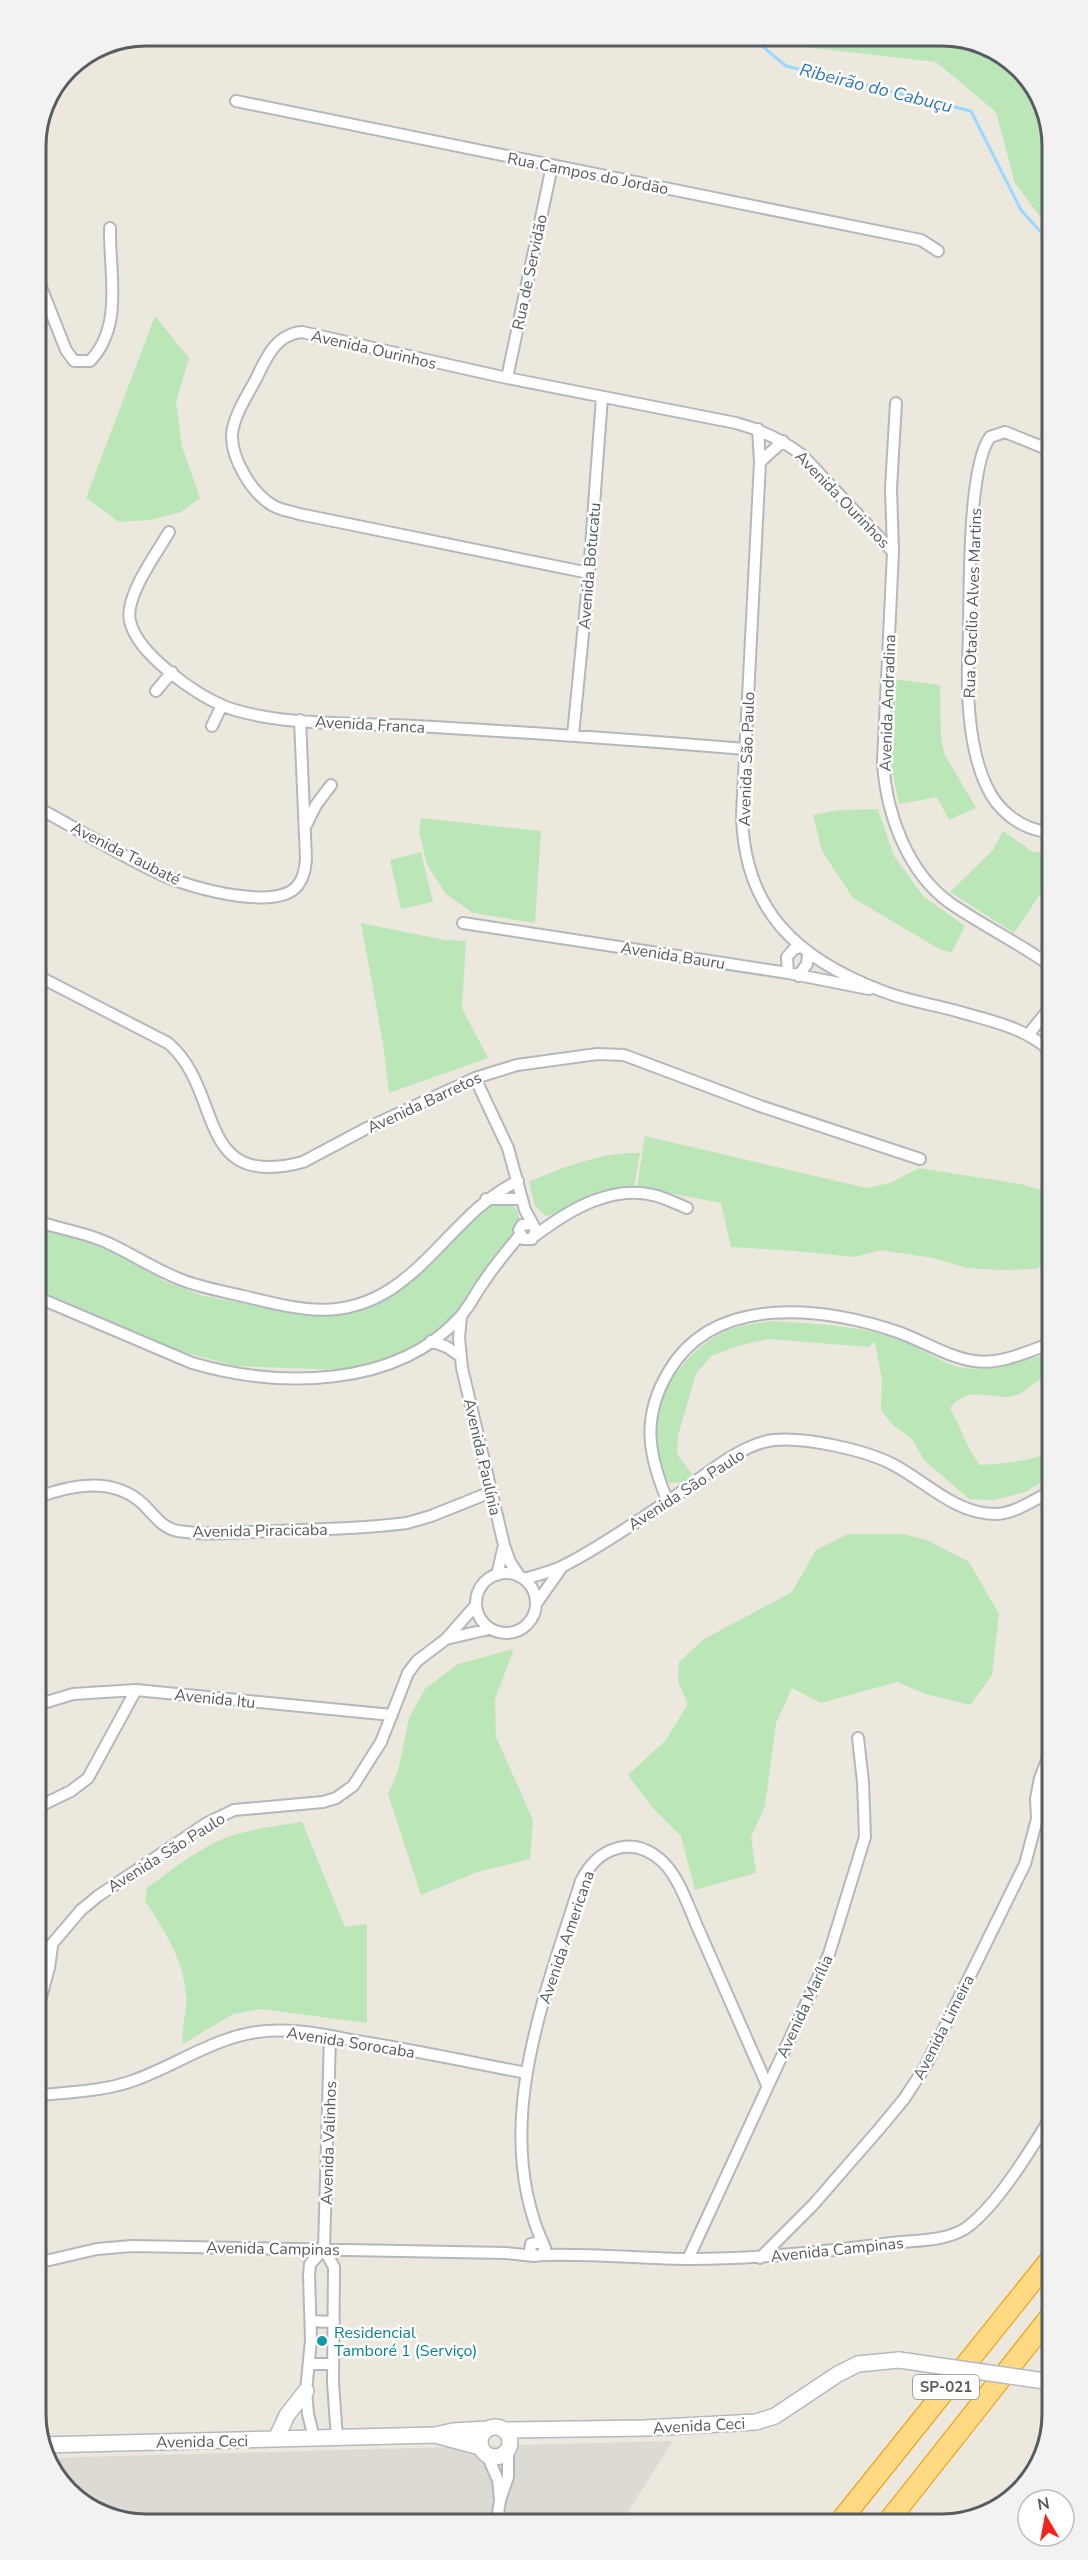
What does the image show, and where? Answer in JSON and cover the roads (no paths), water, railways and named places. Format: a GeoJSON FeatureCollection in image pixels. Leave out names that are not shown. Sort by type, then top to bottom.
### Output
{"type":"FeatureCollection","features":[{"type":"Feature","properties":{"kind":"highway","name":"SP-021"},"geometry":{"type":"LineString","coordinates":[[846,2514],[1042,2269]]}},
{"type":"Feature","properties":{"kind":"highway","name":"SP-021"},"geometry":{"type":"LineString","coordinates":[[894,2514],[1042,2327]]}},
{"type":"Feature","properties":{"kind":"main road","name":"Avenida Ceci"},"geometry":{"type":"LineString","coordinates":[[507,2441],[544,2430],[735,2425],[756,2422],[775,2416],[838,2374],[858,2364],[899,2360],[1042,2381]]}},
{"type":"Feature","properties":{"kind":"main road"},"geometry":{"type":"LineString","coordinates":[[276,2439],[287,2415],[306,2391]]}},
{"type":"Feature","properties":{"kind":"main road"},"geometry":{"type":"LineString","coordinates":[[496,2427],[507,2441],[498,2457],[484,2451],[481,2437],[487,2429],[496,2427]]}},
{"type":"Feature","properties":{"kind":"main road","name":"Avenida Ceci"},"geometry":{"type":"LineString","coordinates":[[52,2445],[435,2436],[453,2430],[487,2429]]}},
{"type":"Feature","properties":{"kind":"main road","name":"Avenida Ceci"},"geometry":{"type":"LineString","coordinates":[[435,2436],[484,2451]]}},
{"type":"Feature","properties":{"kind":"street","name":"Rua Campos do Jordão"},"geometry":{"type":"LineString","coordinates":[[236,101],[921,240],[938,251]]}},
{"type":"Feature","properties":{"kind":"street","name":"Rua de Servidão"},"geometry":{"type":"LineString","coordinates":[[507,378],[552,166]]}},
{"type":"Feature","properties":{"kind":"street"},"geometry":{"type":"LineString","coordinates":[[47,302],[66,350],[74,361],[90,361],[102,346],[112,315],[111,228]]}},
{"type":"Feature","properties":{"kind":"street","name":"Avenida Ourinhos"},"geometry":{"type":"LineString","coordinates":[[590,573],[280,509],[271,505],[259,494],[247,477],[237,457],[232,435],[236,420],[267,355],[282,338],[291,333],[302,332],[507,378],[758,429],[783,441],[803,456],[893,552]]}},
{"type":"Feature","properties":{"kind":"street","name":"Avenida Botucatu"},"geometry":{"type":"LineString","coordinates":[[573,735],[590,573],[602,397]]}},
{"type":"Feature","properties":{"kind":"street","name":"Avenida Andradina"},"geometry":{"type":"LineString","coordinates":[[896,403],[891,488],[893,552],[885,785],[898,829],[913,861],[931,886],[950,902],[1042,960]]}},
{"type":"Feature","properties":{"kind":"street","name":"Avenida São Paulo"},"geometry":{"type":"LineString","coordinates":[[758,429],[760,462],[743,829],[749,871],[757,892],[771,914],[804,950],[821,963],[882,992],[1005,1025],[1028,1035],[1042,1045]]}},
{"type":"Feature","properties":{"kind":"street","name":"Rua Otacílio Alves Martins"},"geometry":{"type":"LineString","coordinates":[[1042,447],[1005,432],[990,437],[983,452],[976,490],[970,562],[968,689],[978,762],[985,784],[995,801],[1021,824],[1042,830]]}},
{"type":"Feature","properties":{"kind":"street"},"geometry":{"type":"LineString","coordinates":[[760,462],[783,441]]}},
{"type":"Feature","properties":{"kind":"street","name":"Avenida Franca"},"geometry":{"type":"LineString","coordinates":[[169,532],[135,593],[129,610],[132,629],[141,643],[172,672],[206,697],[222,705],[258,716],[300,720],[573,735],[745,749]]}},
{"type":"Feature","properties":{"kind":"street"},"geometry":{"type":"LineString","coordinates":[[156,691],[172,672]]}},
{"type":"Feature","properties":{"kind":"street"},"geometry":{"type":"LineString","coordinates":[[212,726],[222,705]]}},
{"type":"Feature","properties":{"kind":"street","name":"Avenida Taubaté"},"geometry":{"type":"LineString","coordinates":[[47,813],[168,877],[209,890],[249,897],[288,894],[297,887],[304,875],[306,859],[300,720]]}},
{"type":"Feature","properties":{"kind":"street"},"geometry":{"type":"LineString","coordinates":[[306,826],[316,805],[331,785]]}},
{"type":"Feature","properties":{"kind":"street","name":"Avenida Bauru"},"geometry":{"type":"LineString","coordinates":[[463,923],[793,974],[882,992]]}},
{"type":"Feature","properties":{"kind":"street"},"geometry":{"type":"LineString","coordinates":[[804,950],[807,963],[793,974],[787,957],[804,950]]}},
{"type":"Feature","properties":{"kind":"street","name":"Avenida Barretos"},"geometry":{"type":"LineString","coordinates":[[47,980],[168,1043],[182,1055],[190,1067],[218,1139],[234,1157],[254,1166],[280,1168],[303,1162],[367,1128],[475,1077],[533,1062],[597,1054],[624,1055],[760,1106],[920,1159]]}},
{"type":"Feature","properties":{"kind":"street"},"geometry":{"type":"LineString","coordinates":[[1028,1035],[1042,1017]]}},
{"type":"Feature","properties":{"kind":"street"},"geometry":{"type":"LineString","coordinates":[[475,1077],[508,1148],[518,1181],[528,1231]]}},
{"type":"Feature","properties":{"kind":"street"},"geometry":{"type":"LineString","coordinates":[[47,1224],[106,1242],[178,1278],[252,1299],[320,1312],[342,1310],[368,1302],[419,1268],[486,1199],[518,1181]]}},
{"type":"Feature","properties":{"kind":"street"},"geometry":{"type":"LineString","coordinates":[[46,1301],[192,1362],[215,1369],[296,1377],[352,1374],[404,1359],[431,1341],[461,1316],[503,1257],[528,1231],[613,1194],[635,1193],[656,1196],[687,1208]]}},
{"type":"Feature","properties":{"kind":"street"},"geometry":{"type":"LineString","coordinates":[[486,1199],[523,1205]]}},
{"type":"Feature","properties":{"kind":"street"},"geometry":{"type":"LineString","coordinates":[[668,1502],[657,1474],[651,1445],[650,1428],[660,1385],[674,1362],[693,1342],[732,1321],[759,1314],[788,1313],[858,1321],[896,1332],[976,1362],[1019,1355],[1042,1347]]}},
{"type":"Feature","properties":{"kind":"street","name":"Avenida Paulínia"},"geometry":{"type":"LineString","coordinates":[[461,1316],[459,1338],[462,1368]]}},
{"type":"Feature","properties":{"kind":"street","name":"Avenida Paulínia"},"geometry":{"type":"LineString","coordinates":[[431,1341],[447,1347],[460,1356],[504,1545],[510,1562],[522,1578]]}},
{"type":"Feature","properties":{"kind":"street","name":"Avenida São Paulo"},"geometry":{"type":"LineString","coordinates":[[522,1578],[562,1567],[668,1502],[745,1449],[757,1444],[784,1440],[838,1448],[892,1464],[967,1509],[983,1514],[998,1514],[1014,1510],[1042,1496]]}},
{"type":"Feature","properties":{"kind":"street","name":"Avenida Piracicaba"},"geometry":{"type":"LineString","coordinates":[[46,1495],[78,1485],[112,1488],[131,1495],[163,1526],[176,1531],[219,1533],[407,1523],[491,1492]]}},
{"type":"Feature","properties":{"kind":"street","name":"Avenida Paulínia"},"geometry":{"type":"LineString","coordinates":[[497,1575],[504,1545]]}},
{"type":"Feature","properties":{"kind":"street","name":"Avenida São Paulo"},"geometry":{"type":"LineString","coordinates":[[536,1604],[562,1567]]}},
{"type":"Feature","properties":{"kind":"street"},"geometry":{"type":"LineString","coordinates":[[512,1574],[522,1578],[533,1590],[536,1604],[534,1613],[524,1628],[507,1634],[489,1629],[482,1623],[475,1606],[481,1586],[497,1575],[512,1574]]}},
{"type":"Feature","properties":{"kind":"street","name":"Avenida São Paulo"},"geometry":{"type":"LineString","coordinates":[[446,1640],[475,1606]]}},
{"type":"Feature","properties":{"kind":"street","name":"Avenida São Paulo"},"geometry":{"type":"LineString","coordinates":[[46,1951],[81,1910],[98,1896],[207,1823],[234,1810],[256,1806],[308,1805],[336,1798],[353,1786],[366,1769],[412,1667],[430,1649],[446,1640],[489,1629]]}},
{"type":"Feature","properties":{"kind":"street"},"geometry":{"type":"LineString","coordinates":[[46,1803],[71,1791],[88,1778],[136,1690]]}},
{"type":"Feature","properties":{"kind":"street","name":"Avenida Itu"},"geometry":{"type":"LineString","coordinates":[[46,1702],[73,1694],[136,1690],[392,1715]]}},
{"type":"Feature","properties":{"kind":"street","name":"Avenida Marília"},"geometry":{"type":"LineString","coordinates":[[688,2259],[829,1954],[865,1837],[863,1782],[858,1738]]}},
{"type":"Feature","properties":{"kind":"street","name":"Avenida Limeira"},"geometry":{"type":"LineString","coordinates":[[760,2258],[813,2205],[880,2128],[904,2099],[925,2067],[1025,1864],[1037,1819],[1036,1799],[1042,1773]]}},
{"type":"Feature","properties":{"kind":"street"},"geometry":{"type":"LineString","coordinates":[[1037,1819],[1042,1810]]}},
{"type":"Feature","properties":{"kind":"street","name":"Avenida Americana"},"geometry":{"type":"LineString","coordinates":[[538,2248],[521,2134],[526,2073],[540,2013],[581,1881],[589,1866],[599,1857],[627,1846],[654,1855],[672,1875],[767,2085]]}},
{"type":"Feature","properties":{"kind":"street"},"geometry":{"type":"LineString","coordinates":[[46,1967],[52,1946]]}},
{"type":"Feature","properties":{"kind":"street","name":"Avenida Sorocaba"},"geometry":{"type":"LineString","coordinates":[[46,2095],[117,2086],[213,2045],[259,2031],[285,2031],[330,2036],[526,2073]]}},
{"type":"Feature","properties":{"kind":"street","name":"Avenida Valinhos"},"geometry":{"type":"LineString","coordinates":[[330,2036],[324,2250],[334,2267],[333,2364],[337,2438]]}},
{"type":"Feature","properties":{"kind":"street","name":"Avenida Campinas"},"geometry":{"type":"LineString","coordinates":[[46,2261],[97,2249],[132,2247],[506,2253],[538,2248],[566,2254],[688,2259],[760,2258],[942,2237],[957,2233],[969,2226],[987,2207],[1027,2157],[1042,2131]]}},
{"type":"Feature","properties":{"kind":"street","name":"Avenida Valinhos"},"geometry":{"type":"LineString","coordinates":[[314,2438],[308,2414],[306,2391],[310,2364],[310,2264],[324,2250]]}},
{"type":"Feature","properties":{"kind":"street"},"geometry":{"type":"LineString","coordinates":[[311,2321],[334,2322]]}},
{"type":"Feature","properties":{"kind":"street"},"geometry":{"type":"LineString","coordinates":[[310,2364],[333,2364]]}},
{"type":"Feature","properties":{"kind":"street"},"geometry":{"type":"LineString","coordinates":[[498,2513],[508,2477],[507,2441]]}},
{"type":"Feature","properties":{"kind":"street"},"geometry":{"type":"LineString","coordinates":[[484,2451],[498,2480],[500,2500]]}},
{"type":"Feature","properties":{"kind":"waterway","name":"Ribeirão do Cabuçu"},"geometry":{"type":"LineString","coordinates":[[763,47],[786,66],[971,111],[1021,210],[1042,233]]}},
{"type":"Feature","properties":{"kind":"place","name":"Residencial Tamboré 1 (Serviço)"},"geometry":{"type":"Point","coordinates":[322,2341]}}]}
